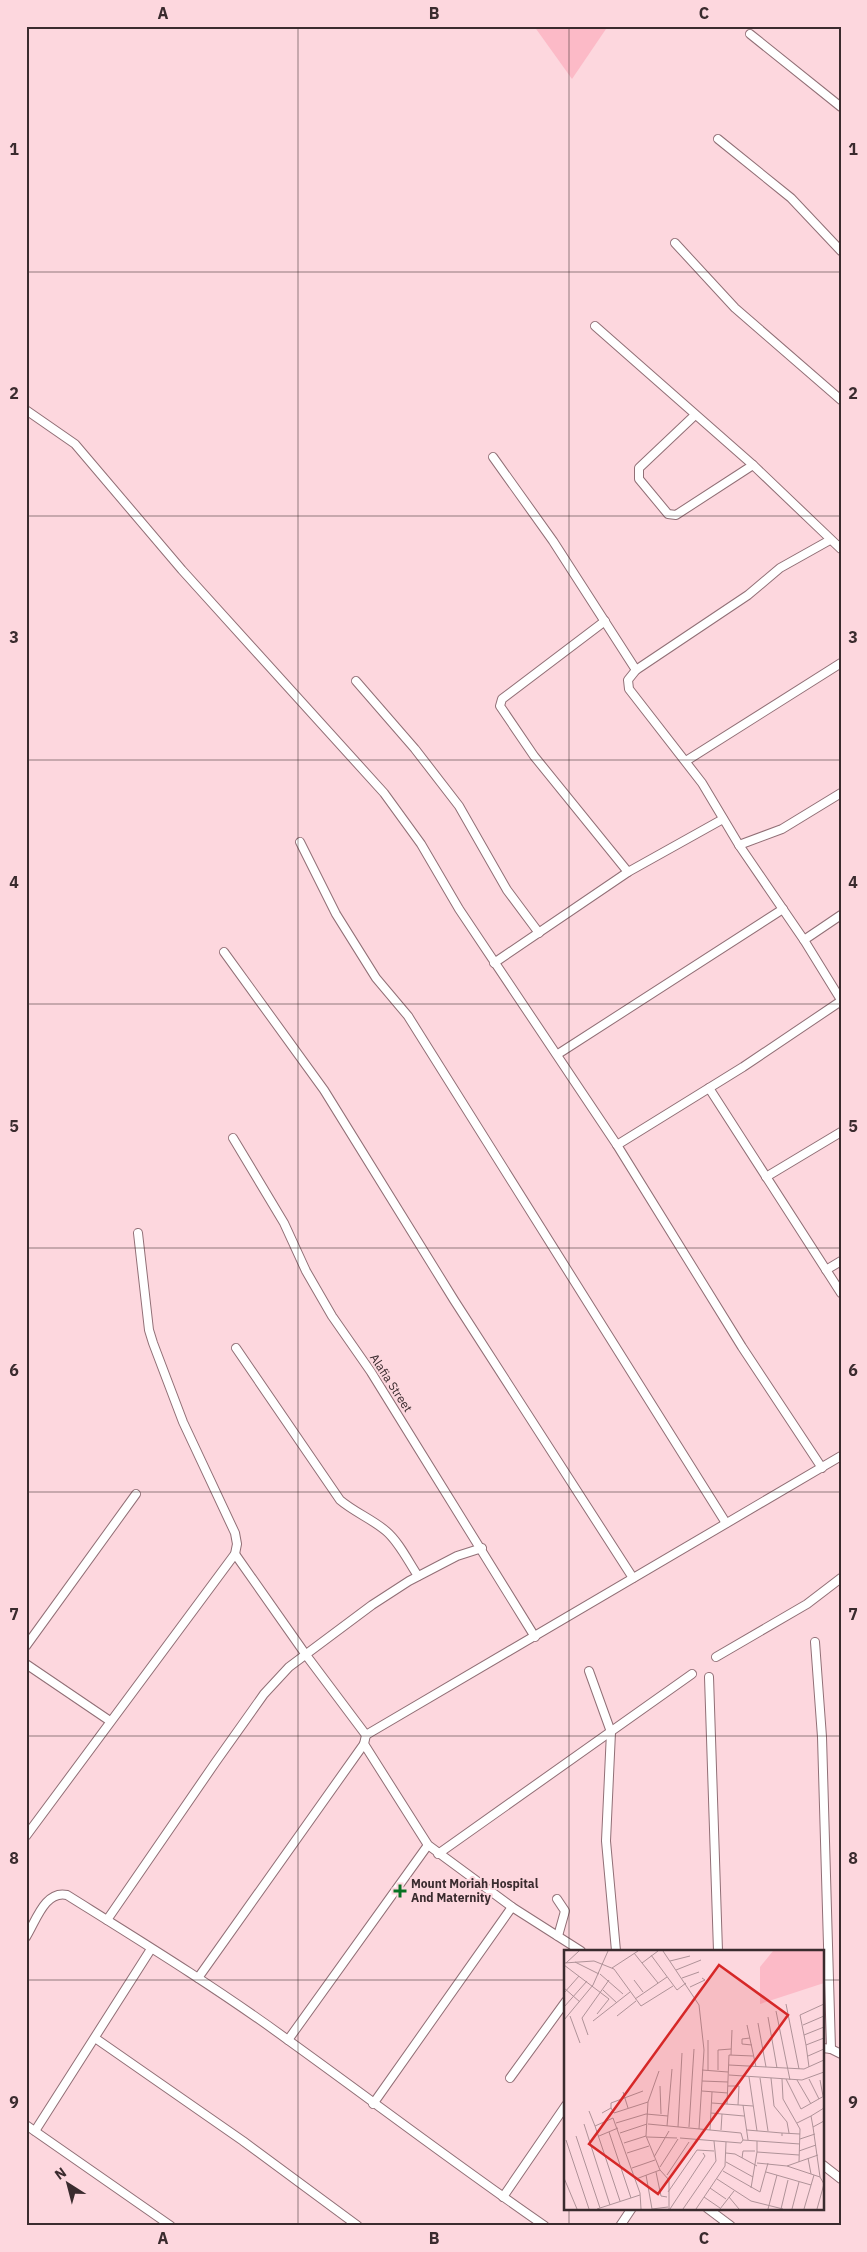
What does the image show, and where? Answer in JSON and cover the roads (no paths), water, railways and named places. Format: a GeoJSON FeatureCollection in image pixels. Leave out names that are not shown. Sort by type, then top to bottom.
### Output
{"type":"FeatureCollection","features":[{"type":"Feature","properties":{"kind":"street"},"geometry":{"type":"LineString","coordinates":[[750,34],[841,107]]}},
{"type":"Feature","properties":{"kind":"street"},"geometry":{"type":"LineString","coordinates":[[718,139],[791,198],[841,251]]}},
{"type":"Feature","properties":{"kind":"street"},"geometry":{"type":"LineString","coordinates":[[675,243],[735,308],[841,400]]}},
{"type":"Feature","properties":{"kind":"street"},"geometry":{"type":"LineString","coordinates":[[595,326],[753,465],[841,549]]}},
{"type":"Feature","properties":{"kind":"street"},"geometry":{"type":"LineString","coordinates":[[26,410],[75,444],[182,570],[384,793],[421,844],[459,909],[494,963],[558,1054],[738,1340],[822,1468]]}},
{"type":"Feature","properties":{"kind":"street"},"geometry":{"type":"LineString","coordinates":[[695,415],[639,468],[639,479],[668,514],[676,516],[753,465]]}},
{"type":"Feature","properties":{"kind":"street"},"geometry":{"type":"LineString","coordinates":[[493,457],[553,540],[636,670]]}},
{"type":"Feature","properties":{"kind":"street"},"geometry":{"type":"LineString","coordinates":[[617,1145],[709,1088],[841,1001],[804,940],[739,845],[686,761],[629,689],[628,680],[636,670],[748,595],[780,568],[830,540]]}},
{"type":"Feature","properties":{"kind":"street"},"geometry":{"type":"LineString","coordinates":[[605,621],[502,699],[500,706],[534,756],[628,872]]}},
{"type":"Feature","properties":{"kind":"street"},"geometry":{"type":"LineString","coordinates":[[686,761],[841,663]]}},
{"type":"Feature","properties":{"kind":"street"},"geometry":{"type":"LineString","coordinates":[[356,681],[415,750],[459,806],[507,890],[539,933]]}},
{"type":"Feature","properties":{"kind":"street"},"geometry":{"type":"LineString","coordinates":[[739,845],[782,829],[841,793]]}},
{"type":"Feature","properties":{"kind":"street"},"geometry":{"type":"LineString","coordinates":[[494,963],[628,872],[723,819]]}},
{"type":"Feature","properties":{"kind":"street"},"geometry":{"type":"LineString","coordinates":[[300,842],[341,922],[376,978],[408,1016],[726,1523]]}},
{"type":"Feature","properties":{"kind":"street"},"geometry":{"type":"LineString","coordinates":[[558,1054],[783,909]]}},
{"type":"Feature","properties":{"kind":"street"},"geometry":{"type":"LineString","coordinates":[[804,940],[841,915]]}},
{"type":"Feature","properties":{"kind":"street"},"geometry":{"type":"LineString","coordinates":[[224,952],[324,1090],[475,1334],[633,1578]]}},
{"type":"Feature","properties":{"kind":"street"},"geometry":{"type":"LineString","coordinates":[[709,1088],[841,1293]]}},
{"type":"Feature","properties":{"kind":"street"},"geometry":{"type":"LineString","coordinates":[[766,1177],[841,1132]]}},
{"type":"Feature","properties":{"kind":"street","name":"Alafia Street"},"geometry":{"type":"LineString","coordinates":[[233,1138],[284,1223],[306,1271],[332,1316],[371,1372],[482,1548],[535,1637]]}},
{"type":"Feature","properties":{"kind":"street"},"geometry":{"type":"LineString","coordinates":[[26,1836],[235,1554],[237,1544],[235,1533],[183,1422],[153,1343],[149,1330],[138,1233]]}},
{"type":"Feature","properties":{"kind":"street"},"geometry":{"type":"LineString","coordinates":[[826,1270],[841,1261]]}},
{"type":"Feature","properties":{"kind":"street"},"geometry":{"type":"LineString","coordinates":[[236,1348],[340,1500],[393,1538],[418,1576]]}},
{"type":"Feature","properties":{"kind":"street"},"geometry":{"type":"LineString","coordinates":[[198,1978],[364,1744],[366,1735],[841,1456]]}},
{"type":"Feature","properties":{"kind":"street"},"geometry":{"type":"LineString","coordinates":[[26,1646],[136,1494]]}},
{"type":"Feature","properties":{"kind":"street"},"geometry":{"type":"LineString","coordinates":[[106,1920],[264,1694],[289,1667],[372,1605],[418,1576],[457,1556],[482,1548]]}},
{"type":"Feature","properties":{"kind":"street"},"geometry":{"type":"LineString","coordinates":[[235,1554],[306,1656],[366,1735]]}},
{"type":"Feature","properties":{"kind":"street"},"geometry":{"type":"LineString","coordinates":[[716,1657],[807,1604],[841,1578]]}},
{"type":"Feature","properties":{"kind":"street"},"geometry":{"type":"LineString","coordinates":[[816,1642],[822,1738],[827,2049],[841,2054]]}},
{"type":"Feature","properties":{"kind":"street"},"geometry":{"type":"LineString","coordinates":[[26,1664],[110,1721]]}},
{"type":"Feature","properties":{"kind":"street"},"geometry":{"type":"LineString","coordinates":[[589,1671],[611,1732],[606,1841],[616,1950]]}},
{"type":"Feature","properties":{"kind":"street"},"geometry":{"type":"LineString","coordinates":[[438,1854],[692,1674]]}},
{"type":"Feature","properties":{"kind":"street"},"geometry":{"type":"LineString","coordinates":[[709,1677],[718,1950]]}},
{"type":"Feature","properties":{"kind":"street"},"geometry":{"type":"LineString","coordinates":[[364,1744],[428,1845],[512,1907],[579,1950]]}},
{"type":"Feature","properties":{"kind":"street"},"geometry":{"type":"LineString","coordinates":[[288,2040],[428,1845]]}},
{"type":"Feature","properties":{"kind":"street"},"geometry":{"type":"LineString","coordinates":[[26,1937],[49,1898],[56,1894],[67,1895],[198,1978],[288,2040],[373,2104],[545,2226]]}},
{"type":"Feature","properties":{"kind":"street"},"geometry":{"type":"LineString","coordinates":[[557,1899],[565,1911],[558,1936]]}},
{"type":"Feature","properties":{"kind":"street"},"geometry":{"type":"LineString","coordinates":[[373,2104],[512,1907]]}},
{"type":"Feature","properties":{"kind":"street"},"geometry":{"type":"LineString","coordinates":[[35,2131],[151,1949]]}},
{"type":"Feature","properties":{"kind":"street"},"geometry":{"type":"LineString","coordinates":[[510,2078],[564,2003]]}},
{"type":"Feature","properties":{"kind":"street"},"geometry":{"type":"LineString","coordinates":[[95,2038],[243,2141],[358,2226]]}},
{"type":"Feature","properties":{"kind":"street"},"geometry":{"type":"LineString","coordinates":[[503,2197],[564,2108]]}},
{"type":"Feature","properties":{"kind":"street"},"geometry":{"type":"LineString","coordinates":[[26,2125],[171,2226]]}},
{"type":"Feature","properties":{"kind":"street"},"geometry":{"type":"LineString","coordinates":[[824,2166],[841,2179]]}},
{"type":"Feature","properties":{"kind":"street"},"geometry":{"type":"LineString","coordinates":[[620,2226],[631,2210]]}},
{"type":"Feature","properties":{"kind":"street"},"geometry":{"type":"LineString","coordinates":[[710,2210],[731,2226]]}},
{"type":"Feature","properties":{"kind":"place","name":"Mount Moriah Hospital And Maternity"},"geometry":{"type":"Point","coordinates":[400,1891]}}]}
